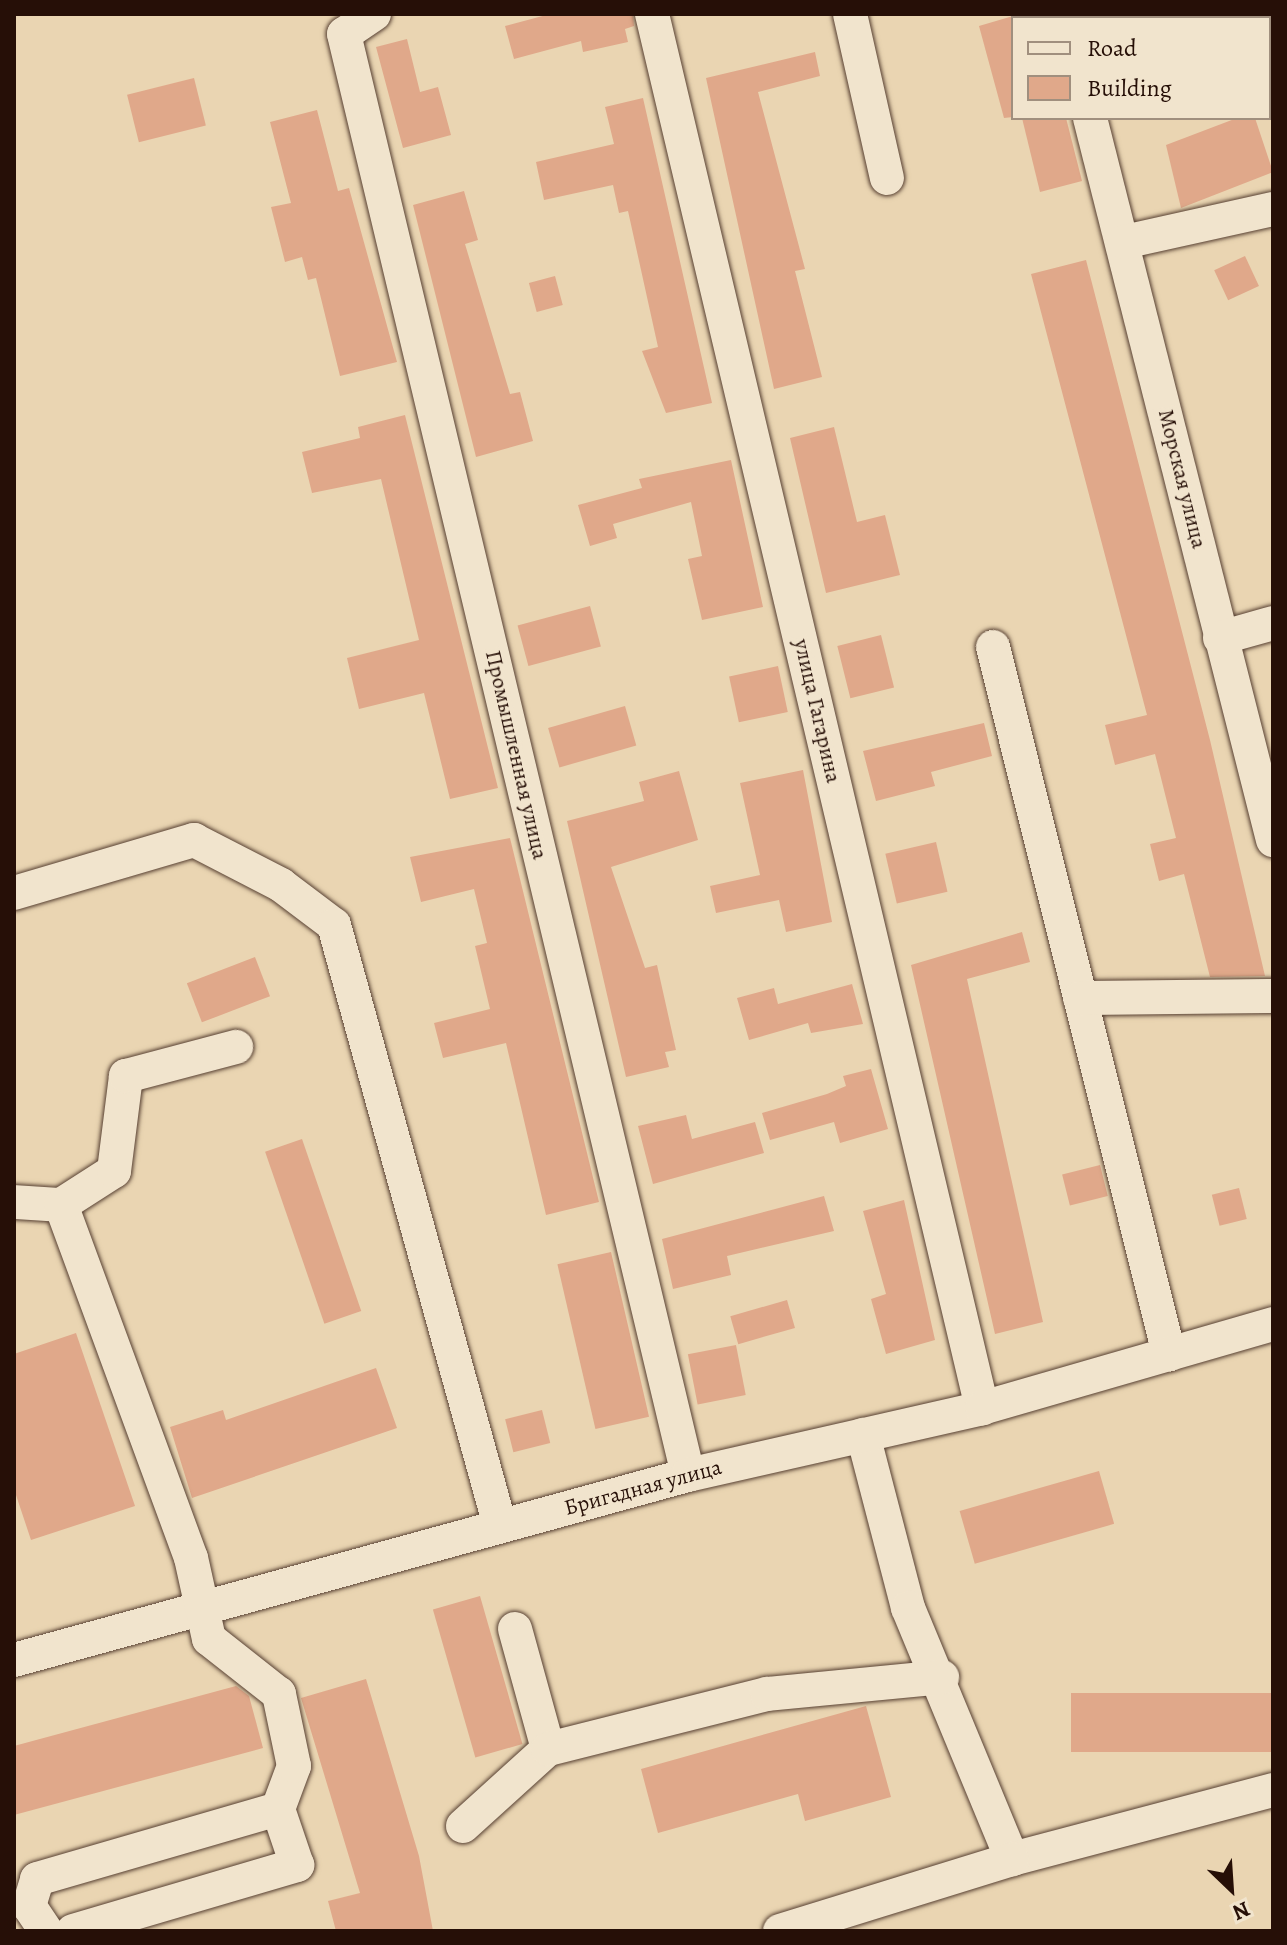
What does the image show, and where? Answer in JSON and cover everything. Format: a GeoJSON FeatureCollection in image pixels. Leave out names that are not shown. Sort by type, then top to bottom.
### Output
{"type":"FeatureCollection","features":[{"type":"Feature","properties":{"kind":"street","name":"Промышленная улица"},"geometry":{"type":"LineString","coordinates":[[374,14],[344,34],[688,1475]]}},
{"type":"Feature","properties":{"kind":"street","name":"улица Гагарина"},"geometry":{"type":"LineString","coordinates":[[652,14],[982,1408]]}},
{"type":"Feature","properties":{"kind":"street"},"geometry":{"type":"LineString","coordinates":[[850,14],[887,178]]}},
{"type":"Feature","properties":{"kind":"street","name":"Морская улица"},"geometry":{"type":"LineString","coordinates":[[1091,120],[1124,242],[1220,638],[1273,840]]}},
{"type":"Feature","properties":{"kind":"street"},"geometry":{"type":"LineString","coordinates":[[1124,242],[1273,209]]}},
{"type":"Feature","properties":{"kind":"street"},"geometry":{"type":"LineString","coordinates":[[1220,638],[1273,623]]}},
{"type":"Feature","properties":{"kind":"street"},"geometry":{"type":"LineString","coordinates":[[993,647],[1169,1354]]}},
{"type":"Feature","properties":{"kind":"street"},"geometry":{"type":"LineString","coordinates":[[14,893],[194,840],[281,885],[334,925],[500,1526]]}},
{"type":"Feature","properties":{"kind":"street"},"geometry":{"type":"LineString","coordinates":[[1080,998],[1273,996]]}},
{"type":"Feature","properties":{"kind":"street"},"geometry":{"type":"LineString","coordinates":[[14,1202],[61,1205],[114,1171],[126,1076],[236,1047]]}},
{"type":"Feature","properties":{"kind":"street"},"geometry":{"type":"LineString","coordinates":[[61,1205],[191,1558],[209,1639],[279,1694],[294,1766],[278,1809],[297,1865],[73,1931]]}},
{"type":"Feature","properties":{"kind":"street","name":"Бригадная улица"},"geometry":{"type":"LineString","coordinates":[[14,1660],[688,1475],[982,1408],[1273,1324]]}},
{"type":"Feature","properties":{"kind":"street"},"geometry":{"type":"LineString","coordinates":[[863,1435],[908,1608],[942,1677],[1012,1859]]}},
{"type":"Feature","properties":{"kind":"street"},"geometry":{"type":"LineString","coordinates":[[515,1629],[548,1749]]}},
{"type":"Feature","properties":{"kind":"street"},"geometry":{"type":"LineString","coordinates":[[463,1826],[548,1749],[767,1694],[942,1677]]}},
{"type":"Feature","properties":{"kind":"street"},"geometry":{"type":"LineString","coordinates":[[780,1931],[1012,1859],[1273,1790]]}},
{"type":"Feature","properties":{"kind":"street"},"geometry":{"type":"LineString","coordinates":[[46,1931],[29,1906],[37,1879],[278,1809]]}},
{"type":"Feature","properties":{"kind":"building"},"geometry":{"type":"Polygon","coordinates":[[[550,14],[633,14],[634,26],[625,29],[628,42],[583,52],[581,41],[514,59],[505,26],[550,14]]]}},
{"type":"Feature","properties":{"kind":"building"},"geometry":{"type":"Polygon","coordinates":[[[1011,17],[1011,117],[1004,118],[979,26],[1011,17]]]}},
{"type":"Feature","properties":{"kind":"building"},"geometry":{"type":"Polygon","coordinates":[[[407,39],[420,92],[438,87],[451,135],[403,148],[376,47],[407,39]]]}},
{"type":"Feature","properties":{"kind":"building"},"geometry":{"type":"Polygon","coordinates":[[[815,52],[820,76],[758,92],[805,269],[795,271],[822,377],[774,389],[706,78],[815,52]]]}},
{"type":"Feature","properties":{"kind":"building"},"geometry":{"type":"Polygon","coordinates":[[[194,78],[206,126],[139,142],[127,95],[194,78]]]}},
{"type":"Feature","properties":{"kind":"building"},"geometry":{"type":"Polygon","coordinates":[[[643,98],[712,403],[666,413],[642,351],[658,347],[628,211],[619,213],[613,185],[544,200],[536,162],[614,144],[605,107],[643,98]]]}},
{"type":"Feature","properties":{"kind":"building"},"geometry":{"type":"Polygon","coordinates":[[[317,110],[338,191],[349,188],[397,362],[340,376],[316,278],[308,280],[302,257],[285,262],[271,207],[291,203],[270,122],[317,110]]]}},
{"type":"Feature","properties":{"kind":"building"},"geometry":{"type":"Polygon","coordinates":[[[1022,120],[1067,120],[1082,181],[1040,192],[1022,120]]]}},
{"type":"Feature","properties":{"kind":"building"},"geometry":{"type":"Polygon","coordinates":[[[1232,120],[1256,120],[1273,172],[1181,208],[1166,145],[1232,120]]]}},
{"type":"Feature","properties":{"kind":"building"},"geometry":{"type":"Polygon","coordinates":[[[464,191],[478,240],[465,244],[510,394],[520,392],[533,441],[476,457],[413,205],[464,191]]]}},
{"type":"Feature","properties":{"kind":"building"},"geometry":{"type":"Polygon","coordinates":[[[1245,256],[1259,286],[1228,300],[1214,270],[1245,256]]]}},
{"type":"Feature","properties":{"kind":"building"},"geometry":{"type":"Polygon","coordinates":[[[1086,260],[1210,740],[1265,976],[1210,977],[1184,874],[1159,881],[1150,844],[1176,838],[1155,754],[1115,765],[1105,725],[1147,715],[1031,274],[1086,260]]]}},
{"type":"Feature","properties":{"kind":"building"},"geometry":{"type":"Polygon","coordinates":[[[555,276],[563,305],[537,312],[529,283],[555,276]]]}},
{"type":"Feature","properties":{"kind":"building"},"geometry":{"type":"Polygon","coordinates":[[[405,415],[498,788],[450,799],[424,693],[359,709],[347,658],[419,640],[381,479],[312,493],[302,452],[360,438],[358,427],[405,415]]]}},
{"type":"Feature","properties":{"kind":"building"},"geometry":{"type":"Polygon","coordinates":[[[834,427],[857,522],[885,515],[900,575],[826,593],[790,438],[834,427]]]}},
{"type":"Feature","properties":{"kind":"building"},"geometry":{"type":"Polygon","coordinates":[[[731,460],[763,607],[702,620],[688,559],[702,556],[691,502],[613,524],[617,538],[590,546],[578,505],[642,488],[639,479],[731,460]]]}},
{"type":"Feature","properties":{"kind":"building"},"geometry":{"type":"Polygon","coordinates":[[[590,606],[601,647],[528,666],[518,625],[590,606]]]}},
{"type":"Feature","properties":{"kind":"building"},"geometry":{"type":"Polygon","coordinates":[[[881,635],[894,687],[850,698],[837,646],[881,635]]]}},
{"type":"Feature","properties":{"kind":"building"},"geometry":{"type":"Polygon","coordinates":[[[778,666],[788,712],[739,722],[729,676],[778,666]]]}},
{"type":"Feature","properties":{"kind":"building"},"geometry":{"type":"Polygon","coordinates":[[[625,706],[636,745],[559,767],[548,728],[625,706]]]}},
{"type":"Feature","properties":{"kind":"building"},"geometry":{"type":"Polygon","coordinates":[[[984,723],[992,756],[931,772],[935,786],[876,801],[863,751],[984,723]]]}},
{"type":"Feature","properties":{"kind":"building"},"geometry":{"type":"Polygon","coordinates":[[[803,770],[832,922],[786,932],[779,900],[716,913],[710,886],[760,875],[740,783],[803,770]]]}},
{"type":"Feature","properties":{"kind":"building"},"geometry":{"type":"Polygon","coordinates":[[[679,771],[698,840],[611,867],[645,968],[657,965],[676,1050],[665,1052],[669,1067],[626,1077],[567,821],[644,801],[639,782],[679,771]]]}},
{"type":"Feature","properties":{"kind":"building"},"geometry":{"type":"Polygon","coordinates":[[[510,838],[599,1202],[546,1215],[506,1043],[443,1058],[434,1023],[490,1009],[475,946],[487,943],[474,889],[421,902],[410,857],[510,838]]]}},
{"type":"Feature","properties":{"kind":"building"},"geometry":{"type":"Polygon","coordinates":[[[936,842],[947,892],[897,903],[885,854],[936,842]]]}},
{"type":"Feature","properties":{"kind":"building"},"geometry":{"type":"Polygon","coordinates":[[[1022,932],[1030,962],[967,979],[1043,1322],[995,1334],[911,965],[1022,932]]]}},
{"type":"Feature","properties":{"kind":"building"},"geometry":{"type":"Polygon","coordinates":[[[255,957],[270,996],[202,1022],[187,983],[255,957]]]}},
{"type":"Feature","properties":{"kind":"building"},"geometry":{"type":"Polygon","coordinates":[[[852,984],[863,1024],[811,1033],[808,1023],[749,1040],[737,998],[774,988],[778,1004],[852,984]]]}},
{"type":"Feature","properties":{"kind":"building"},"geometry":{"type":"Polygon","coordinates":[[[871,1069],[888,1129],[840,1143],[834,1122],[770,1140],[762,1113],[827,1094],[846,1086],[843,1076],[871,1069]]]}},
{"type":"Feature","properties":{"kind":"building"},"geometry":{"type":"Polygon","coordinates":[[[686,1115],[692,1139],[755,1122],[764,1153],[653,1184],[638,1126],[686,1115]]]}},
{"type":"Feature","properties":{"kind":"building"},"geometry":{"type":"Polygon","coordinates":[[[302,1139],[361,1311],[324,1324],[265,1152],[302,1139]]]}},
{"type":"Feature","properties":{"kind":"building"},"geometry":{"type":"Polygon","coordinates":[[[1100,1165],[1108,1196],[1070,1205],[1062,1174],[1100,1165]]]}},
{"type":"Feature","properties":{"kind":"building"},"geometry":{"type":"Polygon","coordinates":[[[1239,1188],[1247,1219],[1220,1226],[1212,1195],[1239,1188]]]}},
{"type":"Feature","properties":{"kind":"building"},"geometry":{"type":"Polygon","coordinates":[[[824,1196],[834,1231],[727,1256],[731,1275],[673,1289],[662,1239],[824,1196]]]}},
{"type":"Feature","properties":{"kind":"building"},"geometry":{"type":"Polygon","coordinates":[[[904,1200],[935,1340],[886,1354],[871,1299],[886,1294],[863,1211],[904,1200]]]}},
{"type":"Feature","properties":{"kind":"building"},"geometry":{"type":"Polygon","coordinates":[[[611,1252],[649,1417],[595,1429],[557,1264],[611,1252]]]}},
{"type":"Feature","properties":{"kind":"building"},"geometry":{"type":"Polygon","coordinates":[[[787,1300],[795,1328],[738,1344],[730,1316],[787,1300]]]}},
{"type":"Feature","properties":{"kind":"building"},"geometry":{"type":"Polygon","coordinates":[[[76,1333],[135,1506],[31,1540],[14,1489],[14,1354],[76,1333]]]}},
{"type":"Feature","properties":{"kind":"building"},"geometry":{"type":"Polygon","coordinates":[[[736,1345],[746,1395],[698,1404],[688,1354],[736,1345]]]}},
{"type":"Feature","properties":{"kind":"building"},"geometry":{"type":"Polygon","coordinates":[[[376,1368],[397,1428],[192,1498],[170,1427],[223,1410],[226,1420],[376,1368]]]}},
{"type":"Feature","properties":{"kind":"building"},"geometry":{"type":"Polygon","coordinates":[[[542,1410],[550,1443],[513,1452],[505,1419],[542,1410]]]}},
{"type":"Feature","properties":{"kind":"building"},"geometry":{"type":"Polygon","coordinates":[[[1099,1471],[1114,1524],[975,1564],[960,1511],[1099,1471]]]}},
{"type":"Feature","properties":{"kind":"building"},"geometry":{"type":"Polygon","coordinates":[[[480,1596],[522,1744],[475,1758],[433,1610],[480,1596]]]}},
{"type":"Feature","properties":{"kind":"building"},"geometry":{"type":"Polygon","coordinates":[[[366,1679],[419,1856],[433,1931],[336,1931],[328,1901],[360,1893],[301,1698],[366,1679]]]}},
{"type":"Feature","properties":{"kind":"building"},"geometry":{"type":"Polygon","coordinates":[[[236,1686],[249,1696],[263,1748],[14,1815],[14,1746],[236,1686]]]}},
{"type":"Feature","properties":{"kind":"building"},"geometry":{"type":"Polygon","coordinates":[[[1071,1693],[1273,1693],[1273,1752],[1071,1752],[1071,1693]]]}},
{"type":"Feature","properties":{"kind":"building"},"geometry":{"type":"Polygon","coordinates":[[[866,1706],[891,1797],[805,1821],[798,1794],[658,1833],[641,1769],[866,1706]]]}}]}
